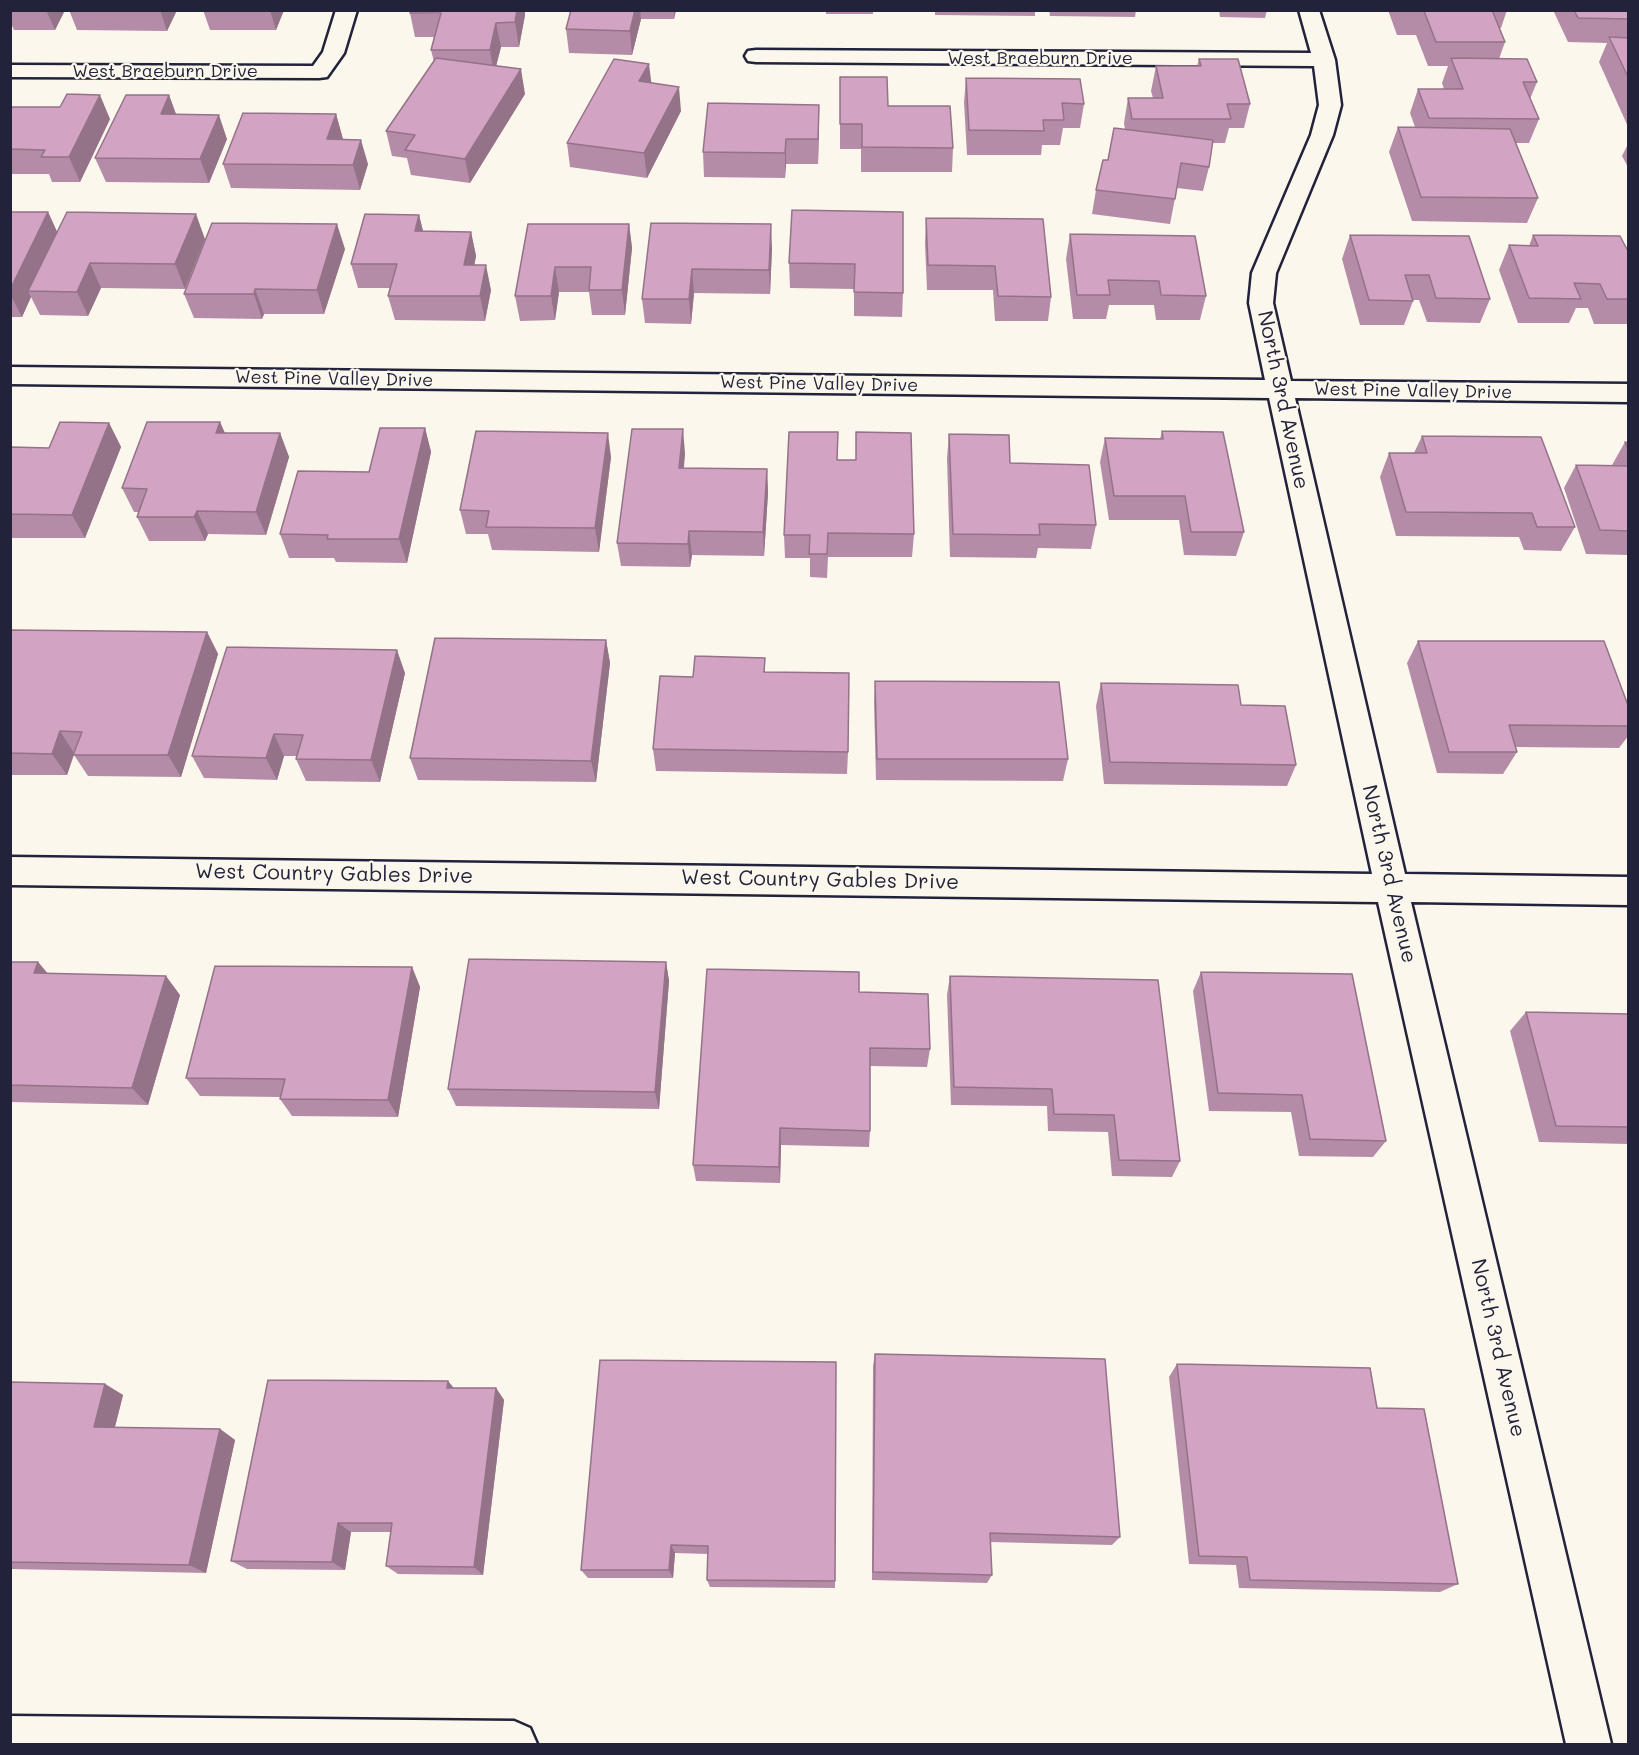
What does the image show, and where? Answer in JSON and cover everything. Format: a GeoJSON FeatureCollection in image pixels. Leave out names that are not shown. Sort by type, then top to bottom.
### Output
{"type":"FeatureCollection","features":[{"type":"Feature","properties":{"kind":"street","name":"West Braeburn Drive"},"geometry":{"type":"LineString","coordinates":[[10,71],[319,72],[333,53],[347,10]]}},
{"type":"Feature","properties":{"kind":"street","name":"North 3rd Avenue"},"geometry":{"type":"LineString","coordinates":[[1309,10],[1324,60],[1330,105],[1322,135],[1264,273],[1261,303],[1391,886],[1589,1744]]}},
{"type":"Feature","properties":{"kind":"street","name":"West Braeburn Drive"},"geometry":{"type":"LineString","coordinates":[[756,56],[1324,60]]}},
{"type":"Feature","properties":{"kind":"street","name":"West Pine Valley Drive"},"geometry":{"type":"LineString","coordinates":[[10,375],[1629,393]]}},
{"type":"Feature","properties":{"kind":"street","name":"West Country Gables Drive"},"geometry":{"type":"LineString","coordinates":[[10,871],[1391,886],[1629,891]]}},
{"type":"Feature","properties":{"kind":"street"},"geometry":{"type":"LineString","coordinates":[[10,1739],[514,1744]]}},
{"type":"Feature","properties":{"kind":"building"},"geometry":{"type":"Polygon","coordinates":[[[411,10],[517,10],[515,22],[496,23],[490,50],[431,50],[441,13],[410,13],[411,10]]]}},
{"type":"Feature","properties":{"kind":"building"},"geometry":{"type":"Polygon","coordinates":[[[571,10],[635,10],[630,31],[566,29],[571,10]]]}},
{"type":"Feature","properties":{"kind":"building"},"geometry":{"type":"Polygon","coordinates":[[[1419,10],[1492,10],[1505,42],[1436,42],[1424,11],[1419,10]]]}},
{"type":"Feature","properties":{"kind":"building"},"geometry":{"type":"Polygon","coordinates":[[[1574,10],[1629,10],[1629,19],[1578,18],[1574,10]]]}},
{"type":"Feature","properties":{"kind":"building"},"geometry":{"type":"Polygon","coordinates":[[[1609,37],[1629,38],[1629,79],[1609,37]]]}},
{"type":"Feature","properties":{"kind":"building"},"geometry":{"type":"Polygon","coordinates":[[[436,58],[521,69],[465,159],[405,150],[415,135],[386,131],[436,58]]]}},
{"type":"Feature","properties":{"kind":"building"},"geometry":{"type":"Polygon","coordinates":[[[1451,58],[1527,59],[1537,82],[1523,82],[1539,119],[1429,118],[1418,89],[1463,89],[1451,58]]]}},
{"type":"Feature","properties":{"kind":"building"},"geometry":{"type":"Polygon","coordinates":[[[614,59],[649,64],[639,81],[679,87],[644,153],[567,143],[614,59]]]}},
{"type":"Feature","properties":{"kind":"building"},"geometry":{"type":"Polygon","coordinates":[[[1199,59],[1238,59],[1250,104],[1227,104],[1231,119],[1132,119],[1128,98],[1163,98],[1156,66],[1201,66],[1199,59]]]}},
{"type":"Feature","properties":{"kind":"building"},"geometry":{"type":"Polygon","coordinates":[[[840,77],[887,77],[888,106],[950,106],[953,148],[862,147],[862,124],[840,124],[840,77]]]}},
{"type":"Feature","properties":{"kind":"building"},"geometry":{"type":"Polygon","coordinates":[[[966,78],[1080,79],[1084,104],[1062,103],[1064,120],[1043,120],[1044,131],[969,130],[966,78]]]}},
{"type":"Feature","properties":{"kind":"building"},"geometry":{"type":"Polygon","coordinates":[[[67,94],[100,95],[69,157],[41,157],[45,150],[10,149],[10,107],[60,107],[67,94]]]}},
{"type":"Feature","properties":{"kind":"building"},"geometry":{"type":"Polygon","coordinates":[[[126,95],[169,95],[161,114],[219,115],[200,159],[95,158],[126,95]]]}},
{"type":"Feature","properties":{"kind":"building"},"geometry":{"type":"Polygon","coordinates":[[[708,103],[819,105],[818,139],[786,139],[785,153],[703,152],[708,103]]]}},
{"type":"Feature","properties":{"kind":"building"},"geometry":{"type":"Polygon","coordinates":[[[243,113],[336,114],[327,139],[361,140],[353,165],[223,164],[243,113]]]}},
{"type":"Feature","properties":{"kind":"building"},"geometry":{"type":"Polygon","coordinates":[[[1398,127],[1510,129],[1538,198],[1421,197],[1398,127]]]}},
{"type":"Feature","properties":{"kind":"building"},"geometry":{"type":"Polygon","coordinates":[[[1114,128],[1213,140],[1209,167],[1181,163],[1175,199],[1096,190],[1103,160],[1108,160],[1114,128]]]}},
{"type":"Feature","properties":{"kind":"building"},"geometry":{"type":"Polygon","coordinates":[[[792,210],[903,212],[903,293],[854,292],[855,264],[789,263],[792,210]]]}},
{"type":"Feature","properties":{"kind":"building"},"geometry":{"type":"Polygon","coordinates":[[[10,212],[48,212],[10,290],[10,212]]]}},
{"type":"Feature","properties":{"kind":"building"},"geometry":{"type":"Polygon","coordinates":[[[67,212],[196,214],[175,264],[90,263],[77,292],[28,291],[67,212]]]}},
{"type":"Feature","properties":{"kind":"building"},"geometry":{"type":"Polygon","coordinates":[[[365,214],[419,215],[415,231],[471,232],[464,265],[486,265],[480,296],[388,296],[397,264],[351,264],[365,214]]]}},
{"type":"Feature","properties":{"kind":"building"},"geometry":{"type":"Polygon","coordinates":[[[926,218],[1043,219],[1051,297],[998,296],[995,266],[928,265],[926,218]]]}},
{"type":"Feature","properties":{"kind":"building"},"geometry":{"type":"Polygon","coordinates":[[[212,223],[337,224],[317,290],[255,289],[254,294],[184,294],[212,223]]]}},
{"type":"Feature","properties":{"kind":"building"},"geometry":{"type":"Polygon","coordinates":[[[651,223],[771,224],[769,270],[692,269],[689,299],[642,299],[651,223]]]}},
{"type":"Feature","properties":{"kind":"building"},"geometry":{"type":"Polygon","coordinates":[[[528,224],[629,224],[622,290],[589,290],[591,267],[555,267],[551,296],[515,296],[528,224]]]}},
{"type":"Feature","properties":{"kind":"building"},"geometry":{"type":"Polygon","coordinates":[[[1070,234],[1195,236],[1206,296],[1161,295],[1159,281],[1108,280],[1110,295],[1077,295],[1070,234]]]}},
{"type":"Feature","properties":{"kind":"building"},"geometry":{"type":"Polygon","coordinates":[[[1350,235],[1469,236],[1490,299],[1436,298],[1429,275],[1405,275],[1413,301],[1369,300],[1350,235]]]}},
{"type":"Feature","properties":{"kind":"building"},"geometry":{"type":"Polygon","coordinates":[[[1533,235],[1620,236],[1629,253],[1629,299],[1607,299],[1600,284],[1574,283],[1581,299],[1529,298],[1509,245],[1538,246],[1533,235]]]}},
{"type":"Feature","properties":{"kind":"building"},"geometry":{"type":"Polygon","coordinates":[[[60,422],[109,423],[72,515],[10,514],[10,447],[49,448],[60,422]]]}},
{"type":"Feature","properties":{"kind":"building"},"geometry":{"type":"Polygon","coordinates":[[[147,422],[220,422],[216,433],[280,433],[256,512],[197,511],[194,517],[137,517],[147,489],[122,488],[147,422]]]}},
{"type":"Feature","properties":{"kind":"building"},"geometry":{"type":"Polygon","coordinates":[[[380,428],[425,428],[399,539],[327,539],[328,535],[280,534],[298,471],[369,472],[380,428]]]}},
{"type":"Feature","properties":{"kind":"building"},"geometry":{"type":"Polygon","coordinates":[[[632,429],[683,429],[679,468],[767,469],[763,532],[689,531],[688,544],[617,543],[632,429]]]}},
{"type":"Feature","properties":{"kind":"building"},"geometry":{"type":"Polygon","coordinates":[[[476,431],[608,433],[595,528],[486,527],[489,511],[460,510],[476,431]]]}},
{"type":"Feature","properties":{"kind":"building"},"geometry":{"type":"Polygon","coordinates":[[[1162,431],[1223,432],[1244,532],[1191,532],[1185,496],[1114,496],[1105,438],[1163,439],[1162,431]]]}},
{"type":"Feature","properties":{"kind":"building"},"geometry":{"type":"Polygon","coordinates":[[[789,432],[838,432],[837,460],[856,460],[856,432],[911,433],[914,534],[828,533],[827,554],[809,554],[810,535],[784,535],[789,432]]]}},
{"type":"Feature","properties":{"kind":"building"},"geometry":{"type":"Polygon","coordinates":[[[949,434],[1009,435],[1010,463],[1089,465],[1096,525],[1039,524],[1040,535],[953,534],[949,434]]]}},
{"type":"Feature","properties":{"kind":"building"},"geometry":{"type":"Polygon","coordinates":[[[1422,436],[1541,437],[1575,527],[1537,527],[1532,513],[1406,512],[1389,453],[1427,453],[1422,436]]]}},
{"type":"Feature","properties":{"kind":"building"},"geometry":{"type":"Polygon","coordinates":[[[1576,465],[1629,466],[1629,531],[1600,530],[1576,465]]]}},
{"type":"Feature","properties":{"kind":"building"},"geometry":{"type":"Polygon","coordinates":[[[10,630],[207,632],[168,755],[73,755],[82,732],[60,731],[52,754],[10,753],[10,630]]]}},
{"type":"Feature","properties":{"kind":"building"},"geometry":{"type":"Polygon","coordinates":[[[435,638],[606,640],[591,761],[410,758],[435,638]]]}},
{"type":"Feature","properties":{"kind":"building"},"geometry":{"type":"Polygon","coordinates":[[[1418,641],[1604,641],[1629,708],[1629,726],[1509,725],[1517,752],[1449,752],[1418,641]]]}},
{"type":"Feature","properties":{"kind":"building"},"geometry":{"type":"Polygon","coordinates":[[[227,647],[397,650],[371,760],[296,759],[303,735],[274,734],[266,758],[192,756],[227,647]]]}},
{"type":"Feature","properties":{"kind":"building"},"geometry":{"type":"Polygon","coordinates":[[[695,656],[765,658],[764,672],[849,673],[848,752],[653,749],[660,676],[693,677],[695,656]]]}},
{"type":"Feature","properties":{"kind":"building"},"geometry":{"type":"Polygon","coordinates":[[[875,681],[1059,682],[1068,759],[877,759],[875,681]]]}},
{"type":"Feature","properties":{"kind":"building"},"geometry":{"type":"Polygon","coordinates":[[[1101,683],[1238,685],[1241,705],[1285,706],[1296,765],[1110,762],[1101,683]]]}},
{"type":"Feature","properties":{"kind":"building"},"geometry":{"type":"Polygon","coordinates":[[[469,959],[666,962],[655,1092],[448,1089],[469,959]]]}},
{"type":"Feature","properties":{"kind":"building"},"geometry":{"type":"Polygon","coordinates":[[[10,962],[38,962],[34,973],[166,976],[132,1088],[10,1085],[10,962]]]}},
{"type":"Feature","properties":{"kind":"building"},"geometry":{"type":"Polygon","coordinates":[[[215,966],[412,967],[388,1100],[280,1099],[285,1079],[186,1078],[215,966]]]}},
{"type":"Feature","properties":{"kind":"building"},"geometry":{"type":"Polygon","coordinates":[[[707,969],[859,972],[859,992],[928,994],[930,1049],[870,1048],[870,1131],[780,1128],[779,1167],[693,1165],[707,969]]]}},
{"type":"Feature","properties":{"kind":"building"},"geometry":{"type":"Polygon","coordinates":[[[1201,972],[1352,974],[1386,1141],[1310,1139],[1302,1095],[1218,1093],[1201,972]]]}},
{"type":"Feature","properties":{"kind":"building"},"geometry":{"type":"Polygon","coordinates":[[[950,976],[1158,980],[1180,1161],[1119,1160],[1114,1115],[1054,1114],[1052,1089],[954,1087],[950,976]]]}},
{"type":"Feature","properties":{"kind":"building"},"geometry":{"type":"Polygon","coordinates":[[[1526,1012],[1629,1014],[1629,1127],[1556,1126],[1526,1012]]]}},
{"type":"Feature","properties":{"kind":"building"},"geometry":{"type":"Polygon","coordinates":[[[875,1354],[1105,1359],[1120,1537],[990,1533],[992,1575],[873,1572],[875,1354]]]}},
{"type":"Feature","properties":{"kind":"building"},"geometry":{"type":"Polygon","coordinates":[[[600,1360],[836,1362],[835,1581],[707,1580],[708,1546],[671,1545],[669,1570],[581,1570],[600,1360]]]}},
{"type":"Feature","properties":{"kind":"building"},"geometry":{"type":"Polygon","coordinates":[[[1177,1364],[1370,1368],[1377,1408],[1424,1409],[1458,1584],[1250,1580],[1247,1557],[1199,1556],[1177,1364]]]}},
{"type":"Feature","properties":{"kind":"building"},"geometry":{"type":"Polygon","coordinates":[[[268,1380],[448,1381],[447,1388],[496,1388],[474,1567],[386,1566],[392,1523],[338,1523],[332,1562],[231,1561],[268,1380]]]}},
{"type":"Feature","properties":{"kind":"building"},"geometry":{"type":"Polygon","coordinates":[[[10,1382],[105,1384],[94,1427],[220,1429],[189,1565],[10,1562],[10,1382]]]}}]}
